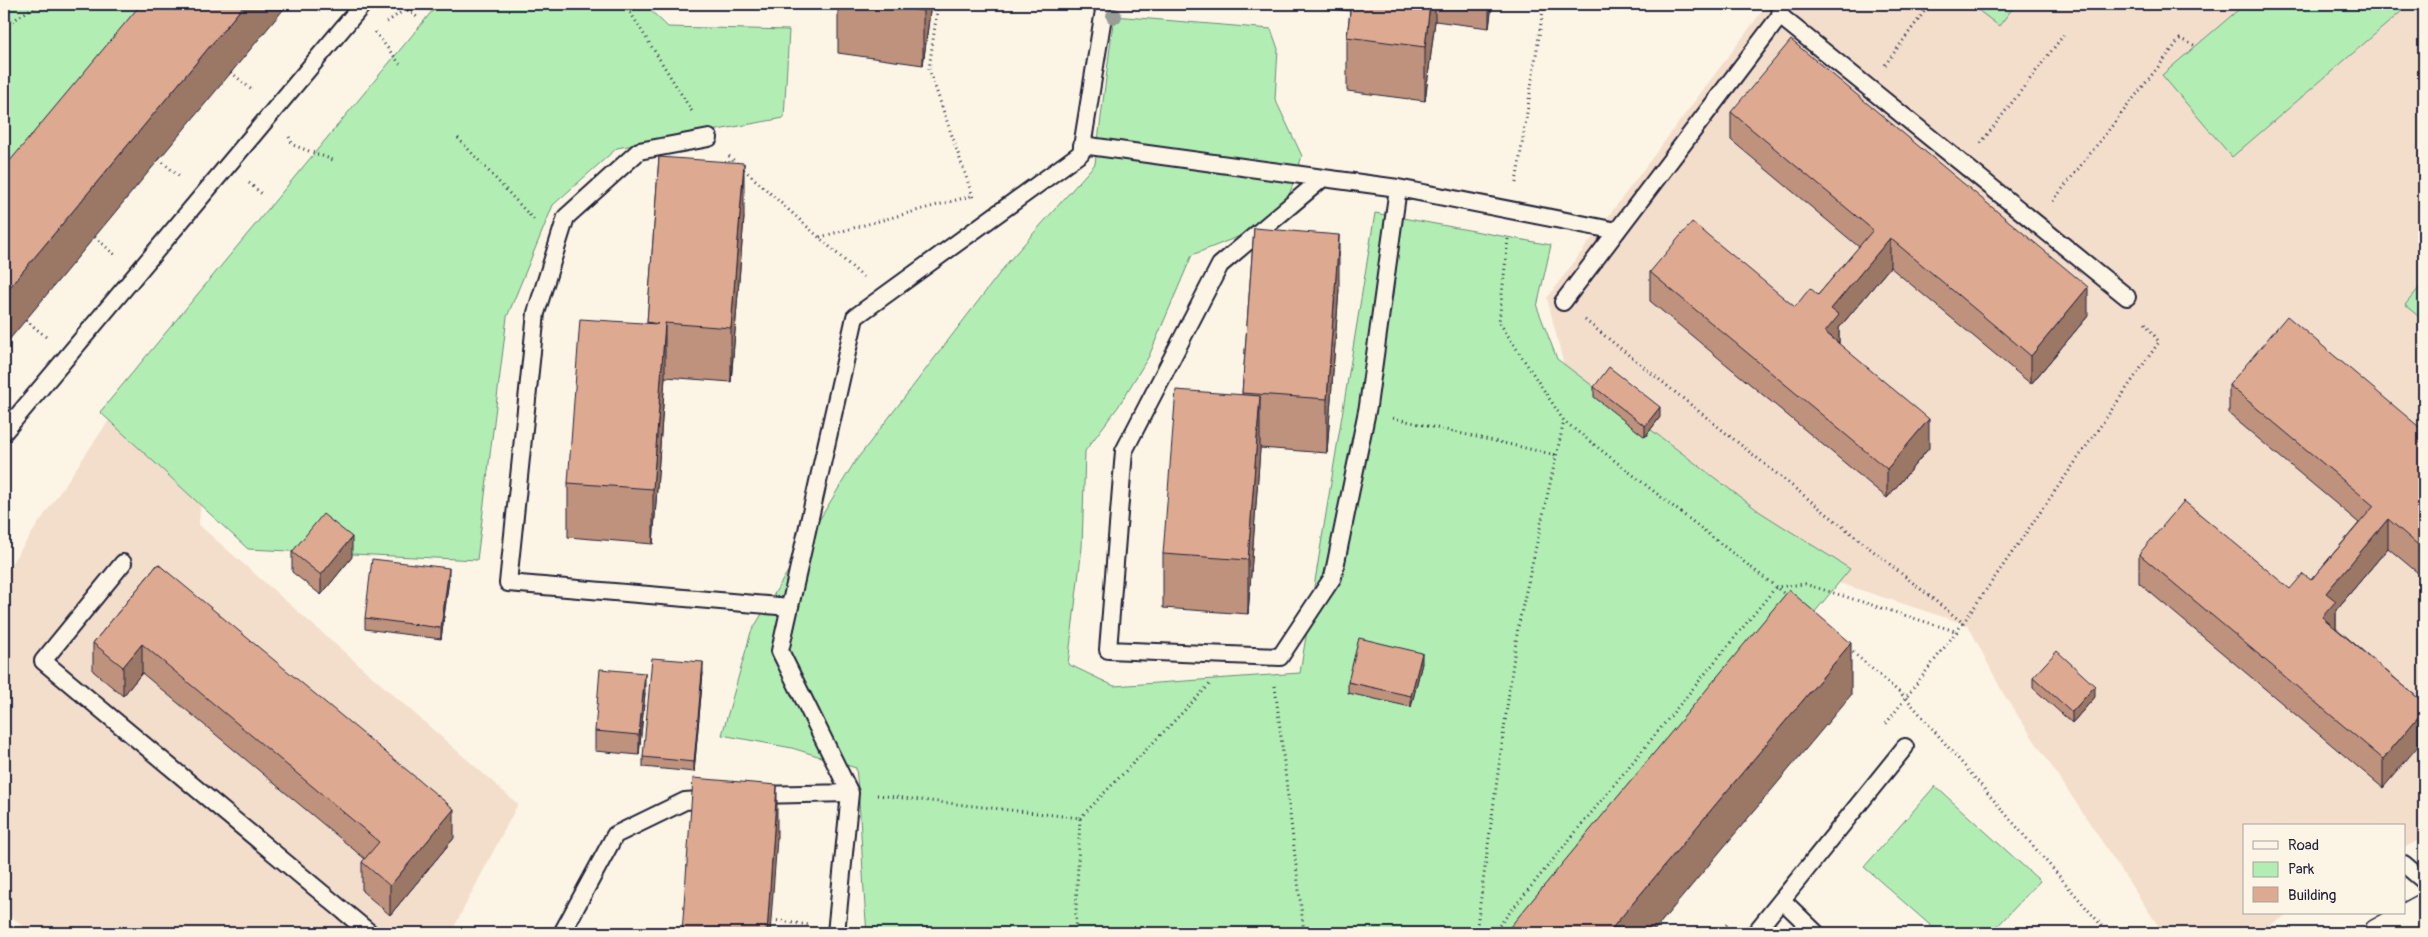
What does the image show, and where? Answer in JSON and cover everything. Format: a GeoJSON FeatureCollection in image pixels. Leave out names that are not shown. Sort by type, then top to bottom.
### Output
{"type":"FeatureCollection","features":[{"type":"Feature","properties":{"kind":"street"},"geometry":{"type":"LineString","coordinates":[[2378,933],[2424,908]]}},
{"type":"Feature","properties":{"kind":"lane"},"geometry":{"type":"LineString","coordinates":[[4,432],[363,4]]}},
{"type":"Feature","properties":{"kind":"lane"},"geometry":{"type":"LineString","coordinates":[[836,931],[850,792],[780,651],[855,317],[1081,152],[1105,4]]}},
{"type":"Feature","properties":{"kind":"lane"},"geometry":{"type":"LineString","coordinates":[[1563,302],[1780,10],[1868,88],[2127,297]]}},
{"type":"Feature","properties":{"kind":"lane"},"geometry":{"type":"LineString","coordinates":[[709,138],[639,151],[566,218],[536,313],[508,583],[790,608]]}},
{"type":"Feature","properties":{"kind":"lane"},"geometry":{"type":"LineString","coordinates":[[1082,145],[1398,188],[1617,231]]}},
{"type":"Feature","properties":{"kind":"lane"},"geometry":{"type":"LineString","coordinates":[[1323,178],[1220,265],[1124,451],[1108,650],[1280,657],[1333,577],[1367,412],[1398,188]]}},
{"type":"Feature","properties":{"kind":"lane"},"geometry":{"type":"LineString","coordinates":[[123,563],[43,661],[370,933]]}},
{"type":"Feature","properties":{"kind":"lane"},"geometry":{"type":"LineString","coordinates":[[1755,933],[1905,747]]}},
{"type":"Feature","properties":{"kind":"lane"},"geometry":{"type":"LineString","coordinates":[[562,933],[615,836],[685,801],[738,796],[850,792]]}},
{"type":"Feature","properties":{"kind":"lane"},"geometry":{"type":"LineString","coordinates":[[2406,866],[2424,881]]}},
{"type":"Feature","properties":{"kind":"lane"},"geometry":{"type":"LineString","coordinates":[[1782,900],[1816,933]]}},
{"type":"Feature","properties":{"kind":"path"},"geometry":{"type":"LineString","coordinates":[[4,27],[38,4]]}},
{"type":"Feature","properties":{"kind":"path"},"geometry":{"type":"LineString","coordinates":[[625,4],[709,138],[884,296]]}},
{"type":"Feature","properties":{"kind":"path"},"geometry":{"type":"LineString","coordinates":[[938,4],[929,69],[982,226]]}},
{"type":"Feature","properties":{"kind":"path"},"geometry":{"type":"LineString","coordinates":[[1544,4],[1512,209],[1499,322],[1564,422],[1790,599]]}},
{"type":"Feature","properties":{"kind":"path"},"geometry":{"type":"LineString","coordinates":[[1868,88],[1930,4]]}},
{"type":"Feature","properties":{"kind":"path"},"geometry":{"type":"LineString","coordinates":[[400,64],[374,31],[406,9],[417,17]]}},
{"type":"Feature","properties":{"kind":"path"},"geometry":{"type":"LineString","coordinates":[[1964,165],[2066,32]]}},
{"type":"Feature","properties":{"kind":"path"},"geometry":{"type":"LineString","coordinates":[[2036,224],[2180,38],[2196,46]]}},
{"type":"Feature","properties":{"kind":"path"},"geometry":{"type":"LineString","coordinates":[[274,110],[293,144],[333,160]]}},
{"type":"Feature","properties":{"kind":"path"},"geometry":{"type":"LineString","coordinates":[[458,138],[557,246]]}},
{"type":"Feature","properties":{"kind":"path"},"geometry":{"type":"LineString","coordinates":[[820,237],[981,193]]}},
{"type":"Feature","properties":{"kind":"path"},"geometry":{"type":"LineString","coordinates":[[1882,728],[1958,632],[2159,342],[2127,297]]}},
{"type":"Feature","properties":{"kind":"path"},"geometry":{"type":"LineString","coordinates":[[1563,302],[1964,623]]}},
{"type":"Feature","properties":{"kind":"path"},"geometry":{"type":"LineString","coordinates":[[1367,412],[1556,455]]}},
{"type":"Feature","properties":{"kind":"path"},"geometry":{"type":"LineString","coordinates":[[1476,933],[1518,627],[1564,422]]}},
{"type":"Feature","properties":{"kind":"path"},"geometry":{"type":"LineString","coordinates":[[1493,933],[1776,587],[1805,584],[1958,632]]}},
{"type":"Feature","properties":{"kind":"path"},"geometry":{"type":"LineString","coordinates":[[1848,648],[1906,698],[2108,933]]}},
{"type":"Feature","properties":{"kind":"path"},"geometry":{"type":"LineString","coordinates":[[1075,933],[1080,818],[1238,656]]}},
{"type":"Feature","properties":{"kind":"path"},"geometry":{"type":"LineString","coordinates":[[1271,657],[1304,933]]}},
{"type":"Feature","properties":{"kind":"path"},"geometry":{"type":"LineString","coordinates":[[850,792],[1080,818]]}},
{"type":"Feature","properties":{"kind":"path"},"geometry":{"type":"LineString","coordinates":[[1720,933],[1732,918]]}},
{"type":"Feature","properties":{"kind":"path"},"geometry":{"type":"LineString","coordinates":[[772,920],[836,931]]}},
{"type":"Feature","properties":{"kind":"shaded area"},"geometry":{"type":"Polygon","coordinates":[[[1763,4],[2424,4],[2424,837],[2406,847],[2406,824],[2243,824],[2243,914],[2289,914],[2256,933],[2163,933],[2004,695],[1968,625],[1796,569],[1571,394],[1547,298],[1763,10],[1763,4]]]}},
{"type":"Feature","properties":{"kind":"shaded area"},"geometry":{"type":"Polygon","coordinates":[[[122,401],[203,473],[199,525],[518,804],[451,933],[32,933],[4,911],[4,574],[122,401]]]}},
{"type":"Feature","properties":{"kind":"green space"},"geometry":{"type":"Polygon","coordinates":[[[4,4],[155,4],[4,188],[4,4]]]}},
{"type":"Feature","properties":{"kind":"green space"},"geometry":{"type":"Polygon","coordinates":[[[438,4],[644,4],[668,27],[789,30],[784,118],[617,148],[553,205],[507,317],[477,560],[248,549],[100,412],[438,4]]]}},
{"type":"Feature","properties":{"kind":"green space"},"geometry":{"type":"Polygon","coordinates":[[[1970,4],[2016,4],[1999,26],[1970,4]]]}},
{"type":"Feature","properties":{"kind":"green space"},"geometry":{"type":"Polygon","coordinates":[[[2245,4],[2409,5],[2232,157],[2162,75],[2245,4]]]}},
{"type":"Feature","properties":{"kind":"green space"},"geometry":{"type":"Polygon","coordinates":[[[1114,16],[1271,29],[1278,49],[1275,99],[1302,156],[1284,211],[1245,234],[1192,255],[1149,356],[1118,407],[1085,451],[1082,547],[1068,664],[1114,686],[1300,673],[1375,213],[1551,245],[1537,307],[1557,359],[1760,512],[1850,569],[1552,933],[867,933],[856,768],[792,748],[722,735],[751,632],[854,463],[1009,261],[1095,164],[1114,16]]]}},
{"type":"Feature","properties":{"kind":"green space"},"geometry":{"type":"Polygon","coordinates":[[[2424,282],[2424,321],[2405,305],[2424,282]]]}},
{"type":"Feature","properties":{"kind":"green space"},"geometry":{"type":"Polygon","coordinates":[[[1935,786],[2040,881],[1991,933],[1939,933],[1864,867],[1935,786]]]}},
{"type":"Feature","properties":{"kind":"building"},"geometry":{"type":"Polygon","coordinates":[[[141,4],[245,4],[4,294],[4,168],[141,4]]]}},
{"type":"Feature","properties":{"kind":"building"},"geometry":{"type":"Polygon","coordinates":[[[873,4],[924,4],[923,11],[873,4]]]}},
{"type":"Feature","properties":{"kind":"building"},"geometry":{"type":"Polygon","coordinates":[[[1351,4],[1430,4],[1425,47],[1347,37],[1351,4]]]}},
{"type":"Feature","properties":{"kind":"building"},"geometry":{"type":"Polygon","coordinates":[[[1791,40],[2088,287],[2031,356],[1890,238],[1831,309],[1839,315],[1825,332],[1929,419],[1887,469],[1650,272],[1692,222],[1795,307],[1810,288],[1818,295],[1873,230],[1731,112],[1791,40]]]}},
{"type":"Feature","properties":{"kind":"building"},"geometry":{"type":"Polygon","coordinates":[[[659,157],[744,163],[731,328],[665,323],[653,489],[568,483],[580,319],[658,324],[647,322],[659,157]]]}},
{"type":"Feature","properties":{"kind":"building"},"geometry":{"type":"Polygon","coordinates":[[[1254,228],[1339,235],[1327,399],[1242,393],[1254,228]]]}},
{"type":"Feature","properties":{"kind":"building"},"geometry":{"type":"Polygon","coordinates":[[[2287,316],[2424,431],[2424,550],[2388,519],[2326,593],[2336,601],[2322,617],[2424,703],[2424,710],[2383,759],[2139,554],[2184,501],[2290,589],[2303,574],[2311,580],[2374,506],[2229,385],[2287,316]]]}},
{"type":"Feature","properties":{"kind":"building"},"geometry":{"type":"Polygon","coordinates":[[[1609,367],[1660,407],[1645,426],[1594,387],[1609,367]]]}},
{"type":"Feature","properties":{"kind":"building"},"geometry":{"type":"Polygon","coordinates":[[[1176,390],[1260,396],[1248,560],[1163,554],[1176,390]]]}},
{"type":"Feature","properties":{"kind":"building"},"geometry":{"type":"Polygon","coordinates":[[[323,514],[352,537],[321,575],[292,552],[323,514]]]}},
{"type":"Feature","properties":{"kind":"building"},"geometry":{"type":"Polygon","coordinates":[[[372,559],[449,568],[441,628],[365,618],[372,559]]]}},
{"type":"Feature","properties":{"kind":"building"},"geometry":{"type":"Polygon","coordinates":[[[158,564],[454,809],[390,886],[362,862],[379,842],[142,644],[123,667],[93,643],[158,564]]]}},
{"type":"Feature","properties":{"kind":"building"},"geometry":{"type":"Polygon","coordinates":[[[1789,590],[1851,643],[1608,933],[1505,933],[1789,590]]]}},
{"type":"Feature","properties":{"kind":"building"},"geometry":{"type":"Polygon","coordinates":[[[1359,638],[1422,653],[1411,696],[1348,682],[1359,638]]]}},
{"type":"Feature","properties":{"kind":"building"},"geometry":{"type":"Polygon","coordinates":[[[2057,651],[2095,686],[2072,712],[2033,677],[2057,651]]]}},
{"type":"Feature","properties":{"kind":"building"},"geometry":{"type":"Polygon","coordinates":[[[652,658],[703,662],[694,762],[643,757],[652,658]]]}},
{"type":"Feature","properties":{"kind":"building"},"geometry":{"type":"Polygon","coordinates":[[[600,669],[645,673],[639,735],[595,731],[600,669]]]}},
{"type":"Feature","properties":{"kind":"building"},"geometry":{"type":"Polygon","coordinates":[[[693,778],[777,785],[767,933],[682,933],[693,778]]]}}]}
